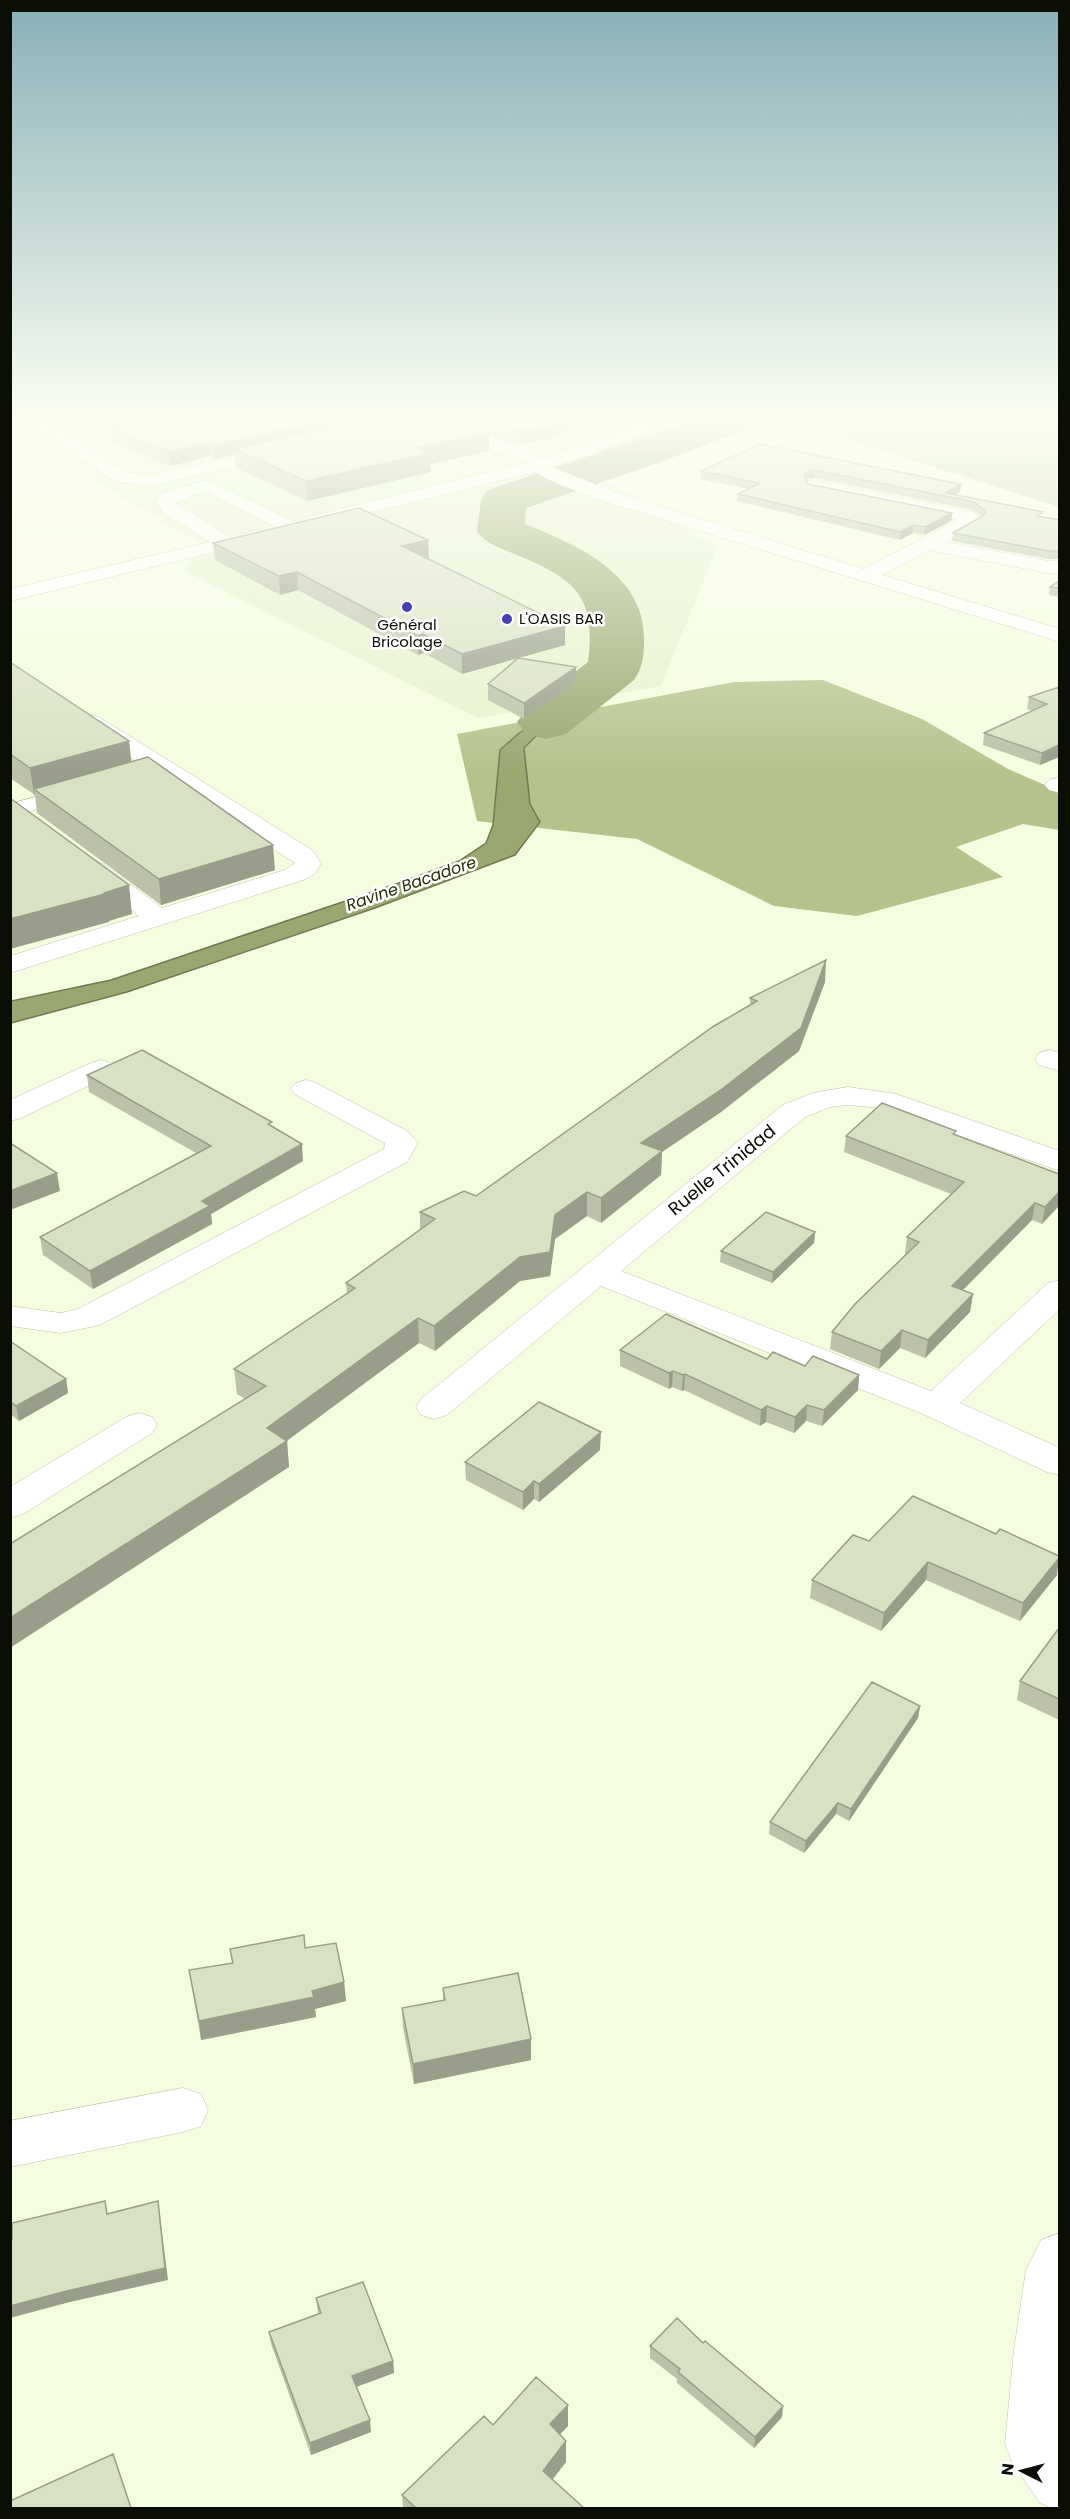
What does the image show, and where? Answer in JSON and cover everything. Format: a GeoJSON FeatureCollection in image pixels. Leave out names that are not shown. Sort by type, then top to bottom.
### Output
{"type":"FeatureCollection","features":[{"type":"Feature","properties":{"kind":"street"},"geometry":{"type":"LineString","coordinates":[[218,539],[227,544]]}},
{"type":"Feature","properties":{"kind":"street"},"geometry":{"type":"LineString","coordinates":[[10,595],[247,539]]}},
{"type":"Feature","properties":{"kind":"street"},"geometry":{"type":"LineString","coordinates":[[745,539],[1059,636]]}},
{"type":"Feature","properties":{"kind":"street"},"geometry":{"type":"LineString","coordinates":[[864,577],[938,539]]}},
{"type":"Feature","properties":{"kind":"street"},"geometry":{"type":"LineString","coordinates":[[928,544],[1048,567],[1059,567]]}},
{"type":"Feature","properties":{"kind":"street"},"geometry":{"type":"LineString","coordinates":[[10,965],[303,872],[308,863],[303,855],[75,712]]}},
{"type":"Feature","properties":{"kind":"street"},"geometry":{"type":"LineString","coordinates":[[129,777],[164,768]]}},
{"type":"Feature","properties":{"kind":"street"},"geometry":{"type":"LineString","coordinates":[[12,808],[95,787]]}},
{"type":"Feature","properties":{"kind":"street"},"geometry":{"type":"LineString","coordinates":[[12,808],[41,830]]}},
{"type":"Feature","properties":{"kind":"street"},"geometry":{"type":"LineString","coordinates":[[78,857],[160,919]]}},
{"type":"Feature","properties":{"kind":"street"},"geometry":{"type":"LineString","coordinates":[[10,1112],[101,1069]]}},
{"type":"Feature","properties":{"kind":"street"},"geometry":{"type":"LineString","coordinates":[[10,1316],[61,1323],[88,1318],[402,1150],[403,1143],[396,1137],[306,1089]]}},
{"type":"Feature","properties":{"kind":"street","name":"Ruelle Trinidad"},"geometry":{"type":"LineString","coordinates":[[434,1407],[794,1111],[824,1099],[848,1096],[885,1100],[1059,1162]]}},
{"type":"Feature","properties":{"kind":"street"},"geometry":{"type":"LineString","coordinates":[[597,1273],[936,1406],[1059,1463]]}},
{"type":"Feature","properties":{"kind":"street"},"geometry":{"type":"LineString","coordinates":[[936,1406],[1059,1290]]}},
{"type":"Feature","properties":{"kind":"street"},"geometry":{"type":"LineString","coordinates":[[10,1505],[139,1425]]}},
{"type":"Feature","properties":{"kind":"street"},"geometry":{"type":"LineString","coordinates":[[10,2144],[183,2110]]}},
{"type":"Feature","properties":{"kind":"street"},"geometry":{"type":"LineString","coordinates":[[1057,2269],[1041,2350],[1033,2444],[1059,2483]]}},
{"type":"Feature","properties":{"kind":"shaded area"},"geometry":{"type":"Polygon","coordinates":[[[191,539],[701,539],[717,548],[661,686],[478,718],[184,571],[200,544],[191,539]]]}},
{"type":"Feature","properties":{"kind":"shaded area"},"geometry":{"type":"Polygon","coordinates":[[[823,680],[922,719],[1008,769],[1059,791],[1059,830],[1023,824],[956,847],[1003,877],[857,916],[774,906],[637,839],[477,821],[457,734],[734,682],[823,680]]]}},
{"type":"Feature","properties":{"kind":"water"},"geometry":{"type":"Polygon","coordinates":[[[594,572],[620,590],[637,611],[642,633],[640,654],[609,687],[539,733],[524,748],[530,804],[540,822],[515,855],[375,908],[127,992],[11,1023],[11,1001],[111,980],[399,883],[459,861],[486,843],[493,825],[500,750],[518,734],[609,667],[616,640],[614,618],[596,588],[577,576],[594,572]]]}},
{"type":"Feature","properties":{"kind":"building"},"geometry":{"type":"Polygon","coordinates":[[[232,539],[425,539],[428,540],[402,546],[565,626],[462,654],[423,634],[418,636],[297,572],[279,576],[213,543],[232,539]]]}},
{"type":"Feature","properties":{"kind":"building"},"geometry":{"type":"Polygon","coordinates":[[[983,539],[1059,539],[1059,551],[983,539]]]}},
{"type":"Feature","properties":{"kind":"building"},"geometry":{"type":"Polygon","coordinates":[[[1059,581],[1059,588],[1050,587],[1059,581]]]}},
{"type":"Feature","properties":{"kind":"building"},"geometry":{"type":"Polygon","coordinates":[[[518,658],[576,667],[524,703],[488,684],[518,658]]]}},
{"type":"Feature","properties":{"kind":"building"},"geometry":{"type":"Polygon","coordinates":[[[10,662],[129,741],[30,768],[10,754],[10,662]]]}},
{"type":"Feature","properties":{"kind":"building"},"geometry":{"type":"Polygon","coordinates":[[[1059,687],[1059,745],[1042,753],[984,733],[1047,704],[1029,697],[1059,687]]]}},
{"type":"Feature","properties":{"kind":"building"},"geometry":{"type":"Polygon","coordinates":[[[148,757],[273,845],[159,879],[34,789],[148,757]]]}},
{"type":"Feature","properties":{"kind":"building"},"geometry":{"type":"Polygon","coordinates":[[[10,798],[129,885],[105,894],[10,919],[10,798]]]}},
{"type":"Feature","properties":{"kind":"building"},"geometry":{"type":"Polygon","coordinates":[[[826,960],[801,1028],[722,1089],[641,1143],[662,1151],[601,1198],[587,1192],[555,1215],[550,1252],[520,1257],[434,1326],[418,1318],[267,1428],[287,1441],[10,1618],[10,1544],[266,1386],[234,1369],[355,1288],[346,1283],[435,1219],[420,1212],[464,1191],[476,1196],[714,1026],[757,1001],[750,998],[826,960]]]}},
{"type":"Feature","properties":{"kind":"building"},"geometry":{"type":"Polygon","coordinates":[[[142,1050],[272,1122],[268,1124],[302,1144],[202,1201],[210,1206],[90,1271],[40,1237],[211,1146],[87,1075],[142,1050]]]}},
{"type":"Feature","properties":{"kind":"building"},"geometry":{"type":"Polygon","coordinates":[[[882,1103],[956,1131],[953,1134],[1059,1174],[1059,1192],[1045,1207],[1035,1203],[952,1286],[973,1294],[928,1340],[902,1330],[881,1351],[832,1332],[855,1304],[919,1242],[907,1237],[964,1182],[846,1136],[882,1103]]]}},
{"type":"Feature","properties":{"kind":"building"},"geometry":{"type":"Polygon","coordinates":[[[10,1143],[57,1173],[10,1191],[10,1143]]]}},
{"type":"Feature","properties":{"kind":"building"},"geometry":{"type":"Polygon","coordinates":[[[766,1212],[815,1232],[773,1272],[721,1251],[766,1212]]]}},
{"type":"Feature","properties":{"kind":"building"},"geometry":{"type":"Polygon","coordinates":[[[666,1314],[767,1359],[773,1352],[805,1366],[813,1356],[859,1375],[824,1410],[807,1405],[795,1417],[767,1406],[761,1410],[685,1374],[673,1371],[669,1373],[620,1350],[666,1314]]]}},
{"type":"Feature","properties":{"kind":"building"},"geometry":{"type":"Polygon","coordinates":[[[10,1341],[66,1379],[16,1406],[10,1401],[10,1341]]]}},
{"type":"Feature","properties":{"kind":"building"},"geometry":{"type":"Polygon","coordinates":[[[539,1402],[601,1432],[539,1484],[534,1481],[523,1492],[465,1462],[539,1402]]]}},
{"type":"Feature","properties":{"kind":"building"},"geometry":{"type":"Polygon","coordinates":[[[913,1496],[996,1534],[1000,1529],[1059,1558],[1023,1603],[928,1562],[884,1613],[812,1580],[853,1535],[869,1541],[913,1496]]]}},
{"type":"Feature","properties":{"kind":"building"},"geometry":{"type":"Polygon","coordinates":[[[1059,1628],[1059,1699],[1020,1681],[1059,1628]]]}},
{"type":"Feature","properties":{"kind":"building"},"geometry":{"type":"Polygon","coordinates":[[[872,1682],[920,1706],[851,1809],[838,1803],[806,1841],[770,1822],[872,1682]]]}},
{"type":"Feature","properties":{"kind":"building"},"geometry":{"type":"Polygon","coordinates":[[[304,1935],[305,1948],[336,1943],[344,1982],[312,1991],[314,1997],[199,2021],[189,1970],[233,1963],[230,1949],[304,1935]]]}},
{"type":"Feature","properties":{"kind":"building"},"geometry":{"type":"Polygon","coordinates":[[[518,1973],[531,2039],[413,2064],[402,2008],[445,2000],[443,1988],[518,1973]]]}},
{"type":"Feature","properties":{"kind":"building"},"geometry":{"type":"Polygon","coordinates":[[[105,2201],[107,2214],[158,2201],[165,2268],[10,2306],[12,2223],[105,2201]]]}},
{"type":"Feature","properties":{"kind":"building"},"geometry":{"type":"Polygon","coordinates":[[[363,2282],[393,2361],[352,2376],[370,2420],[310,2443],[269,2332],[321,2313],[316,2298],[363,2282]]]}},
{"type":"Feature","properties":{"kind":"building"},"geometry":{"type":"Polygon","coordinates":[[[677,2318],[703,2343],[705,2341],[783,2406],[755,2437],[678,2372],[680,2369],[650,2346],[677,2318]]]}},
{"type":"Feature","properties":{"kind":"building"},"geometry":{"type":"Polygon","coordinates":[[[536,2377],[568,2405],[550,2424],[566,2441],[543,2471],[584,2508],[416,2508],[402,2495],[484,2416],[493,2425],[536,2377]]]}},
{"type":"Feature","properties":{"kind":"building"},"geometry":{"type":"Polygon","coordinates":[[[113,2454],[131,2508],[10,2508],[10,2501],[113,2454]]]}},
{"type":"Feature","properties":{"kind":"waterway","name":"Ravine Bacadore"},"geometry":{"type":"LineString","coordinates":[[519,539],[570,562],[599,585],[609,600],[617,623],[615,668],[546,722]]}},
{"type":"Feature","properties":{"kind":"place","name":"Général Bricolage"},"geometry":{"type":"Point","coordinates":[407,607]}},
{"type":"Feature","properties":{"kind":"place","name":"L'OASIS BAR"},"geometry":{"type":"Point","coordinates":[507,619]}}]}
